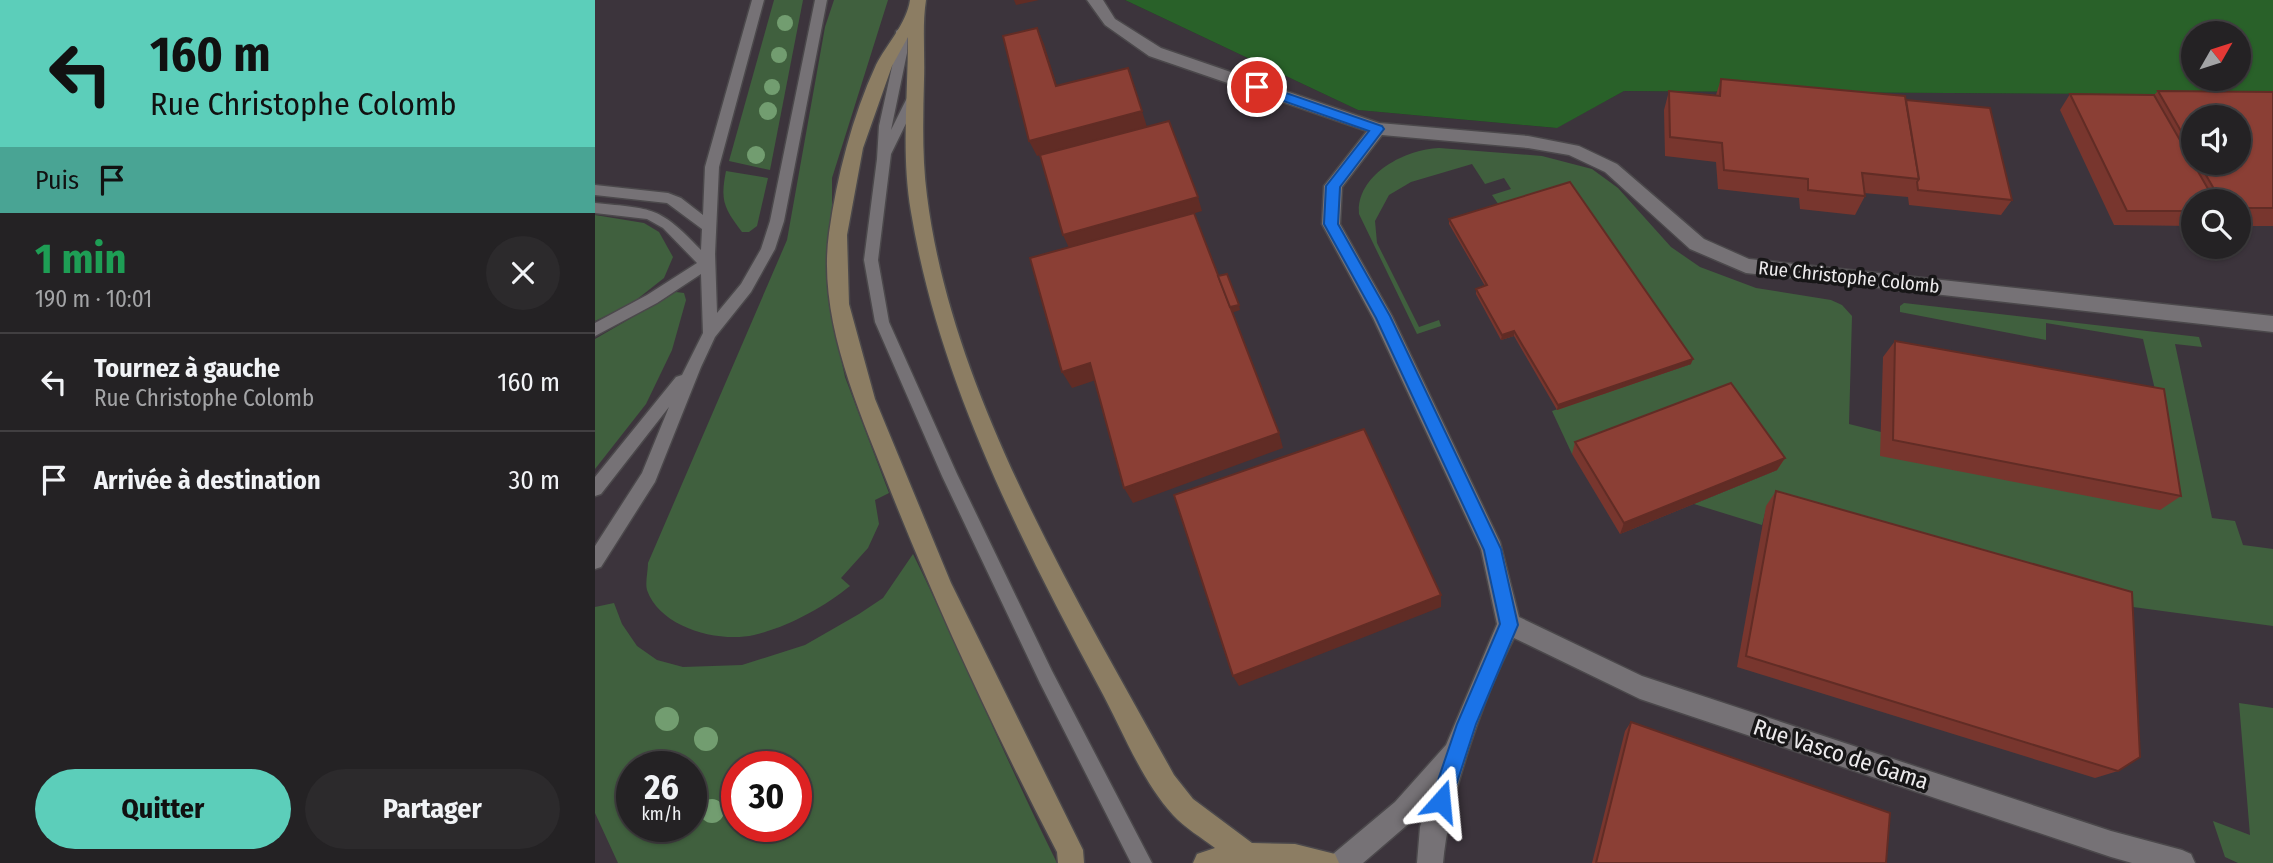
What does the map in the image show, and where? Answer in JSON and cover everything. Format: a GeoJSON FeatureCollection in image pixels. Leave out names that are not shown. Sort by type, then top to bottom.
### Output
{"type":"FeatureCollection","features":[{"type":"Feature","properties":{"kind":"main road"},"geometry":{"type":"LineString","coordinates":[[917,4],[884,66],[854,148],[838,235],[839,304],[865,400],[936,575],[1032,778],[1070,850],[1071,863]]}},
{"type":"Feature","properties":{"kind":"main road"},"geometry":{"type":"LineString","coordinates":[[917,4],[915,161],[919,209],[928,257],[961,366],[990,440],[1077,621],[1165,784],[1184,808],[1245,855]]}},
{"type":"Feature","properties":{"kind":"main road"},"geometry":{"type":"LineString","coordinates":[[1206,863],[1245,855],[1293,856],[1326,863]]}},
{"type":"Feature","properties":{"kind":"street","name":"Rue Christophe Colomb"},"geometry":{"type":"LineString","coordinates":[[1095,0],[1110,22],[1155,52],[1378,129],[1528,142],[1573,150],[1611,167],[1697,244],[1746,266],[2273,324]]}},
{"type":"Feature","properties":{"kind":"street"},"geometry":{"type":"LineString","coordinates":[[1378,129],[1333,186],[1331,224],[1382,316],[1492,549],[1509,625],[1496,649],[1457,749],[1433,827],[1430,863]]}},
{"type":"Feature","properties":{"kind":"street","name":"Rue Vasco de Gama"},"geometry":{"type":"LineString","coordinates":[[1509,625],[1541,636],[1607,673],[1640,687],[2111,844],[2182,863]]}},
{"type":"Feature","properties":{"kind":"street"},"geometry":{"type":"LineString","coordinates":[[1342,863],[1404,811],[1457,749]]}},
{"type":"Feature","properties":{"kind":"lane"},"geometry":{"type":"LineString","coordinates":[[709,333],[711,290],[706,264],[712,167],[758,0]]}},
{"type":"Feature","properties":{"kind":"lane"},"geometry":{"type":"LineString","coordinates":[[595,561],[649,477],[692,367],[709,333],[746,288],[773,236],[821,0]]}},
{"type":"Feature","properties":{"kind":"lane"},"geometry":{"type":"LineString","coordinates":[[902,31],[901,52],[885,126],[884,159],[871,260],[882,322],[962,502],[1046,677],[1142,863]]}},
{"type":"Feature","properties":{"kind":"lane"},"geometry":{"type":"LineString","coordinates":[[884,159],[915,93]]}},
{"type":"Feature","properties":{"kind":"lane"},"geometry":{"type":"LineString","coordinates":[[595,190],[668,198],[709,227]]}},
{"type":"Feature","properties":{"kind":"lane"},"geometry":{"type":"LineString","coordinates":[[595,208],[649,214],[668,224],[706,264]]}},
{"type":"Feature","properties":{"kind":"lane"},"geometry":{"type":"LineString","coordinates":[[595,330],[652,299],[706,264]]}},
{"type":"Feature","properties":{"kind":"lane"},"geometry":{"type":"LineString","coordinates":[[595,489],[692,367]]}},
{"type":"Feature","properties":{"kind":"shaded area"},"geometry":{"type":"Polygon","coordinates":[[[595,0],[1125,0],[1358,110],[1556,128],[1624,91],[2273,95],[2273,863],[595,863],[595,0]]]}},
{"type":"Feature","properties":{"kind":"green space"},"geometry":{"type":"Polygon","coordinates":[[[774,0],[803,0],[770,170],[729,161],[774,0]]]}},
{"type":"Feature","properties":{"kind":"green space"},"geometry":{"type":"Polygon","coordinates":[[[834,0],[888,0],[832,178],[832,317],[845,377],[889,493],[875,500],[879,524],[868,548],[841,578],[850,586],[829,601],[780,627],[754,635],[724,637],[692,630],[664,614],[654,603],[646,587],[648,563],[787,240],[825,27],[834,0]]]}},
{"type":"Feature","properties":{"kind":"green space"},"geometry":{"type":"Polygon","coordinates":[[[1125,0],[2273,0],[2273,95],[1624,91],[1557,128],[1358,110],[1125,0]]]}},
{"type":"Feature","properties":{"kind":"green space"},"geometry":{"type":"Polygon","coordinates":[[[1439,148],[1542,156],[1592,169],[1618,188],[1671,247],[1700,267],[1756,288],[1831,300],[1842,305],[1852,316],[1849,424],[1881,432],[2157,398],[2143,339],[2046,323],[2046,340],[1900,312],[1900,306],[1904,303],[2199,337],[2202,347],[2175,344],[2212,518],[2235,521],[2243,545],[2273,549],[2273,626],[2111,604],[1767,506],[1762,525],[1694,504],[1777,470],[1724,396],[1572,454],[1552,411],[1691,364],[1501,208],[1492,195],[1511,189],[1504,178],[1485,184],[1472,164],[1411,182],[1389,195],[1375,221],[1377,243],[1419,327],[1439,320],[1441,326],[1417,334],[1359,214],[1360,200],[1365,187],[1385,167],[1412,153],[1439,148]]]}},
{"type":"Feature","properties":{"kind":"green space"},"geometry":{"type":"Polygon","coordinates":[[[726,171],[768,178],[757,226],[749,232],[742,232],[725,204],[723,190],[726,171]]]}},
{"type":"Feature","properties":{"kind":"green space"},"geometry":{"type":"Polygon","coordinates":[[[595,215],[644,223],[659,232],[673,257],[664,278],[631,304],[595,321],[595,215]]]}},
{"type":"Feature","properties":{"kind":"green space"},"geometry":{"type":"Polygon","coordinates":[[[676,292],[684,293],[686,300],[672,350],[646,404],[595,469],[595,339],[676,292]]]}},
{"type":"Feature","properties":{"kind":"green space"},"geometry":{"type":"Polygon","coordinates":[[[913,554],[1057,863],[618,863],[595,813],[595,607],[614,603],[622,624],[637,646],[657,660],[683,667],[742,665],[805,645],[883,598],[913,554]]]}},
{"type":"Feature","properties":{"kind":"green space"},"geometry":{"type":"Polygon","coordinates":[[[2239,703],[2273,708],[2273,863],[2238,863],[2225,857],[2213,821],[2250,835],[2239,703]]]}},
{"type":"Feature","properties":{"kind":"building"},"geometry":{"type":"Polygon","coordinates":[[[1037,28],[1056,86],[1128,68],[1142,111],[1029,141],[1003,36],[1037,28]]]}},
{"type":"Feature","properties":{"kind":"building"},"geometry":{"type":"Polygon","coordinates":[[[1721,79],[1905,96],[1919,179],[1862,173],[1865,196],[1808,190],[1808,179],[1724,170],[1722,143],[1670,137],[1669,91],[1720,96],[1721,79]]]}},
{"type":"Feature","properties":{"kind":"building"},"geometry":{"type":"Polygon","coordinates":[[[2158,91],[2273,92],[2273,208],[2251,208],[2251,189],[2214,189],[2206,175],[2251,175],[2251,105],[2181,105],[2181,131],[2158,91]]]}},
{"type":"Feature","properties":{"kind":"building"},"geometry":{"type":"Polygon","coordinates":[[[2070,94],[2154,95],[2181,142],[2181,175],[2200,175],[2208,189],[2181,189],[2181,211],[2127,211],[2070,94]]]}},
{"type":"Feature","properties":{"kind":"building"},"geometry":{"type":"Polygon","coordinates":[[[1906,100],[1990,108],[2012,200],[1918,190],[1919,179],[1906,100]]]}},
{"type":"Feature","properties":{"kind":"building"},"geometry":{"type":"Polygon","coordinates":[[[1169,121],[1198,197],[1063,235],[1040,155],[1169,121]]]}},
{"type":"Feature","properties":{"kind":"building"},"geometry":{"type":"Polygon","coordinates":[[[1570,182],[1693,359],[1558,405],[1514,331],[1502,335],[1476,289],[1487,285],[1449,219],[1570,182]]]}},
{"type":"Feature","properties":{"kind":"building"},"geometry":{"type":"Polygon","coordinates":[[[1194,213],[1279,433],[1124,488],[1090,363],[1062,372],[1030,258],[1194,213]]]}},
{"type":"Feature","properties":{"kind":"building"},"geometry":{"type":"Polygon","coordinates":[[[1227,274],[1239,305],[1230,307],[1218,276],[1227,274]]]}},
{"type":"Feature","properties":{"kind":"building"},"geometry":{"type":"Polygon","coordinates":[[[1895,341],[2164,389],[2181,496],[1893,440],[1895,341]]]}},
{"type":"Feature","properties":{"kind":"building"},"geometry":{"type":"Polygon","coordinates":[[[1731,383],[1785,458],[1624,523],[1575,442],[1731,383]]]}},
{"type":"Feature","properties":{"kind":"building"},"geometry":{"type":"Polygon","coordinates":[[[1364,429],[1441,595],[1233,676],[1174,495],[1364,429]]]}},
{"type":"Feature","properties":{"kind":"building"},"geometry":{"type":"Polygon","coordinates":[[[1776,491],[2132,592],[2140,757],[2118,771],[1746,656],[1776,491]]]}},
{"type":"Feature","properties":{"kind":"building"},"geometry":{"type":"Polygon","coordinates":[[[1631,722],[1890,813],[1886,863],[1596,863],[1631,722]]]}},
{"type":"Feature","properties":{"kind":"route"},"geometry":{"type":"LineString","coordinates":[[1257,87],[1378,129],[1333,186],[1331,224],[1382,316],[1492,549],[1509,625],[1496,649],[1457,749],[1441,801]]}}]}
